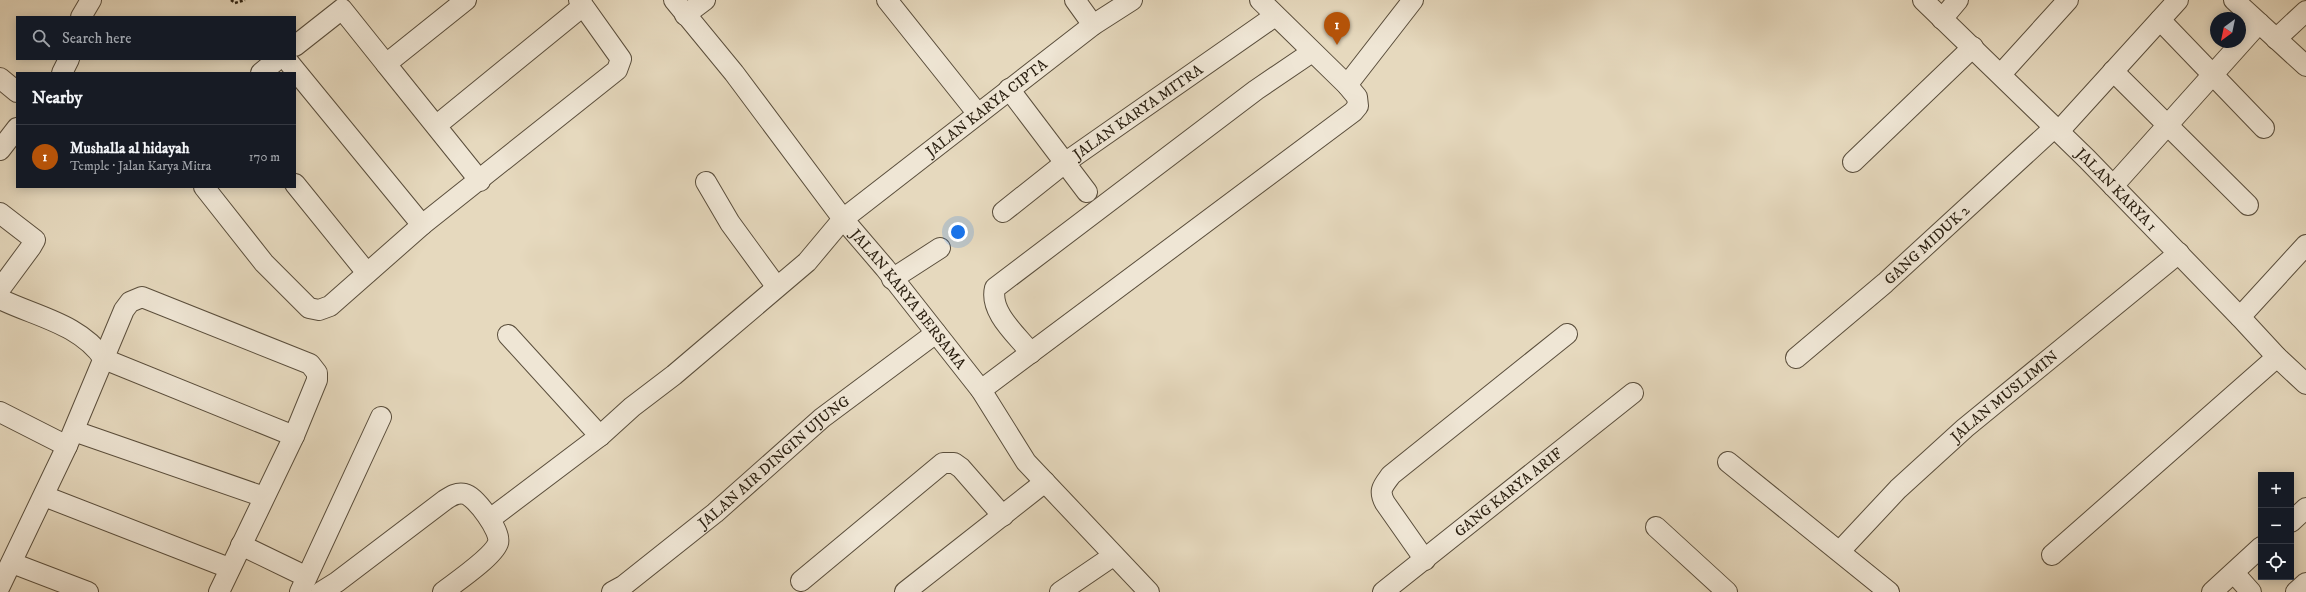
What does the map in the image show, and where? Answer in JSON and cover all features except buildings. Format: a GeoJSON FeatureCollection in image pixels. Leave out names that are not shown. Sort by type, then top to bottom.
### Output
{"type":"FeatureCollection","features":[{"type":"Feature","properties":{"kind":"street"},"geometry":{"type":"LineString","coordinates":[[82,16],[91,0]]}},
{"type":"Feature","properties":{"kind":"street"},"geometry":{"type":"LineString","coordinates":[[386,64],[466,0]]}},
{"type":"Feature","properties":{"kind":"street"},"geometry":{"type":"LineString","coordinates":[[680,7],[705,0]]}},
{"type":"Feature","properties":{"kind":"street"},"geometry":{"type":"LineString","coordinates":[[887,0],[978,114]]}},
{"type":"Feature","properties":{"kind":"street"},"geometry":{"type":"LineString","coordinates":[[1075,0],[1093,25]]}},
{"type":"Feature","properties":{"kind":"street","name":"JALAN KARYA CIPTA"},"geometry":{"type":"LineString","coordinates":[[490,519],[600,436],[776,286],[807,262],[843,219],[1093,25],[1132,0]]}},
{"type":"Feature","properties":{"kind":"street"},"geometry":{"type":"LineString","coordinates":[[980,390],[1353,112],[1358,106],[1357,97],[1347,85],[1260,0]]}},
{"type":"Feature","properties":{"kind":"street"},"geometry":{"type":"LineString","coordinates":[[1347,85],[1413,0]]}},
{"type":"Feature","properties":{"kind":"street","name":"JALAN KARYA 1"},"geometry":{"type":"LineString","coordinates":[[1923,0],[2057,129],[2240,317],[2277,358],[2306,384]]}},
{"type":"Feature","properties":{"kind":"street"},"geometry":{"type":"LineString","coordinates":[[1942,18],[1958,0]]}},
{"type":"Feature","properties":{"kind":"street"},"geometry":{"type":"LineString","coordinates":[[2001,74],[2068,0]]}},
{"type":"Feature","properties":{"kind":"street","name":"GANG MIDUK 2"},"geometry":{"type":"LineString","coordinates":[[1796,358],[1885,283],[2057,129],[2178,0]]}},
{"type":"Feature","properties":{"kind":"street"},"geometry":{"type":"LineString","coordinates":[[2234,0],[2306,66]]}},
{"type":"Feature","properties":{"kind":"street"},"geometry":{"type":"LineString","coordinates":[[205,188],[264,263],[309,308],[319,310],[330,306],[422,225],[480,181],[609,78],[620,65],[621,59],[581,3],[437,125]]}},
{"type":"Feature","properties":{"kind":"street"},"geometry":{"type":"LineString","coordinates":[[296,45],[347,4],[386,64],[437,125],[480,181]]}},
{"type":"Feature","properties":{"kind":"street","name":"JALAN KARYA BERSAMA"},"geometry":{"type":"LineString","coordinates":[[680,7],[734,73],[843,219],[936,333],[980,390],[1026,462],[1113,556],[1149,592]]}},
{"type":"Feature","properties":{"kind":"street"},"geometry":{"type":"LineString","coordinates":[[2276,39],[2306,11]]}},
{"type":"Feature","properties":{"kind":"street","name":"JALAN KARYA MITRA"},"geometry":{"type":"LineString","coordinates":[[1003,212],[1066,162],[1275,16]]}},
{"type":"Feature","properties":{"kind":"street"},"geometry":{"type":"LineString","coordinates":[[2160,20],[2264,128]]}},
{"type":"Feature","properties":{"kind":"street"},"geometry":{"type":"LineString","coordinates":[[2113,186],[2259,23]]}},
{"type":"Feature","properties":{"kind":"street"},"geometry":{"type":"LineString","coordinates":[[1853,162],[1973,47]]}},
{"type":"Feature","properties":{"kind":"street"},"geometry":{"type":"LineString","coordinates":[[1031,353],[999,313],[992,297],[995,288],[1256,90],[1312,52]]}},
{"type":"Feature","properties":{"kind":"street"},"geometry":{"type":"LineString","coordinates":[[62,72],[68,60]]}},
{"type":"Feature","properties":{"kind":"street"},"geometry":{"type":"LineString","coordinates":[[262,72],[277,60]]}},
{"type":"Feature","properties":{"kind":"street"},"geometry":{"type":"LineString","coordinates":[[287,60],[422,225]]}},
{"type":"Feature","properties":{"kind":"street"},"geometry":{"type":"LineString","coordinates":[[2113,71],[2248,205]]}},
{"type":"Feature","properties":{"kind":"street"},"geometry":{"type":"LineString","coordinates":[[0,78],[16,91]]}},
{"type":"Feature","properties":{"kind":"street"},"geometry":{"type":"LineString","coordinates":[[1009,89],[1066,162],[1087,192]]}},
{"type":"Feature","properties":{"kind":"street"},"geometry":{"type":"LineString","coordinates":[[0,150],[16,129]]}},
{"type":"Feature","properties":{"kind":"street"},"geometry":{"type":"LineString","coordinates":[[706,182],[730,223],[776,286]]}},
{"type":"Feature","properties":{"kind":"street"},"geometry":{"type":"LineString","coordinates":[[296,185],[367,273]]}},
{"type":"Feature","properties":{"kind":"street"},"geometry":{"type":"LineString","coordinates":[[0,213],[34,240],[31,247],[0,289]]}},
{"type":"Feature","properties":{"kind":"street"},"geometry":{"type":"LineString","coordinates":[[2240,317],[2306,245]]}},
{"type":"Feature","properties":{"kind":"street"},"geometry":{"type":"LineString","coordinates":[[892,279],[940,248]]}},
{"type":"Feature","properties":{"kind":"street","name":"JALAN MUSLIMIN"},"geometry":{"type":"LineString","coordinates":[[1840,551],[1898,489],[1965,428],[2178,254]]}},
{"type":"Feature","properties":{"kind":"street"},"geometry":{"type":"LineString","coordinates":[[0,586],[71,438],[124,310],[130,302],[142,297],[303,361],[313,367],[318,380],[294,436],[229,568],[219,592]]}},
{"type":"Feature","properties":{"kind":"street"},"geometry":{"type":"LineString","coordinates":[[0,299],[29,313],[62,324],[94,346],[104,360],[294,436]]}},
{"type":"Feature","properties":{"kind":"street","name":"JALAN AIR DINGIN UJUNG"},"geometry":{"type":"LineString","coordinates":[[612,592],[623,586],[715,513],[822,418],[936,333]]}},
{"type":"Feature","properties":{"kind":"street"},"geometry":{"type":"LineString","coordinates":[[1424,560],[1385,503],[1380,489],[1390,475],[1567,334]]}},
{"type":"Feature","properties":{"kind":"street"},"geometry":{"type":"LineString","coordinates":[[508,335],[600,436]]}},
{"type":"Feature","properties":{"kind":"street"},"geometry":{"type":"LineString","coordinates":[[2052,555],[2277,358]]}},
{"type":"Feature","properties":{"kind":"street","name":"GANG KARYA ARIF"},"geometry":{"type":"LineString","coordinates":[[1383,592],[1633,393]]}},
{"type":"Feature","properties":{"kind":"street"},"geometry":{"type":"LineString","coordinates":[[0,412],[71,438],[264,497]]}},
{"type":"Feature","properties":{"kind":"street"},"geometry":{"type":"LineString","coordinates":[[241,545],[302,584],[381,417]]}},
{"type":"Feature","properties":{"kind":"street"},"geometry":{"type":"LineString","coordinates":[[1728,462],[1889,592]]}},
{"type":"Feature","properties":{"kind":"street"},"geometry":{"type":"LineString","coordinates":[[801,581],[943,464],[954,463],[961,468],[1003,516]]}},
{"type":"Feature","properties":{"kind":"street"},"geometry":{"type":"LineString","coordinates":[[904,592],[1045,482]]}},
{"type":"Feature","properties":{"kind":"street"},"geometry":{"type":"LineString","coordinates":[[321,592],[456,494],[468,495],[490,519],[499,537],[498,543],[475,567],[443,592]]}},
{"type":"Feature","properties":{"kind":"street"},"geometry":{"type":"LineString","coordinates":[[44,496],[229,568]]}},
{"type":"Feature","properties":{"kind":"street"},"geometry":{"type":"LineString","coordinates":[[2294,519],[2306,508]]}},
{"type":"Feature","properties":{"kind":"street"},"geometry":{"type":"LineString","coordinates":[[1656,527],[1727,592]]}},
{"type":"Feature","properties":{"kind":"street"},"geometry":{"type":"LineString","coordinates":[[2212,592],[2258,550]]}},
{"type":"Feature","properties":{"kind":"street"},"geometry":{"type":"LineString","coordinates":[[1060,592],[1113,556]]}},
{"type":"Feature","properties":{"kind":"street"},"geometry":{"type":"LineString","coordinates":[[12,563],[88,592]]}},
{"type":"Feature","properties":{"kind":"street"},"geometry":{"type":"LineString","coordinates":[[2234,573],[2251,592]]}},
{"type":"Feature","properties":{"kind":"street"},"geometry":{"type":"LineString","coordinates":[[2296,592],[2306,583]]}},
{"type":"Feature","properties":{"kind":"path"},"geometry":{"type":"LineString","coordinates":[[231,0],[234,3],[245,0]]}},
{"type":"Feature","properties":{"kind":"place","name":"Mushalla al hidayah"},"geometry":{"type":"Point","coordinates":[1337,45]}}]}
